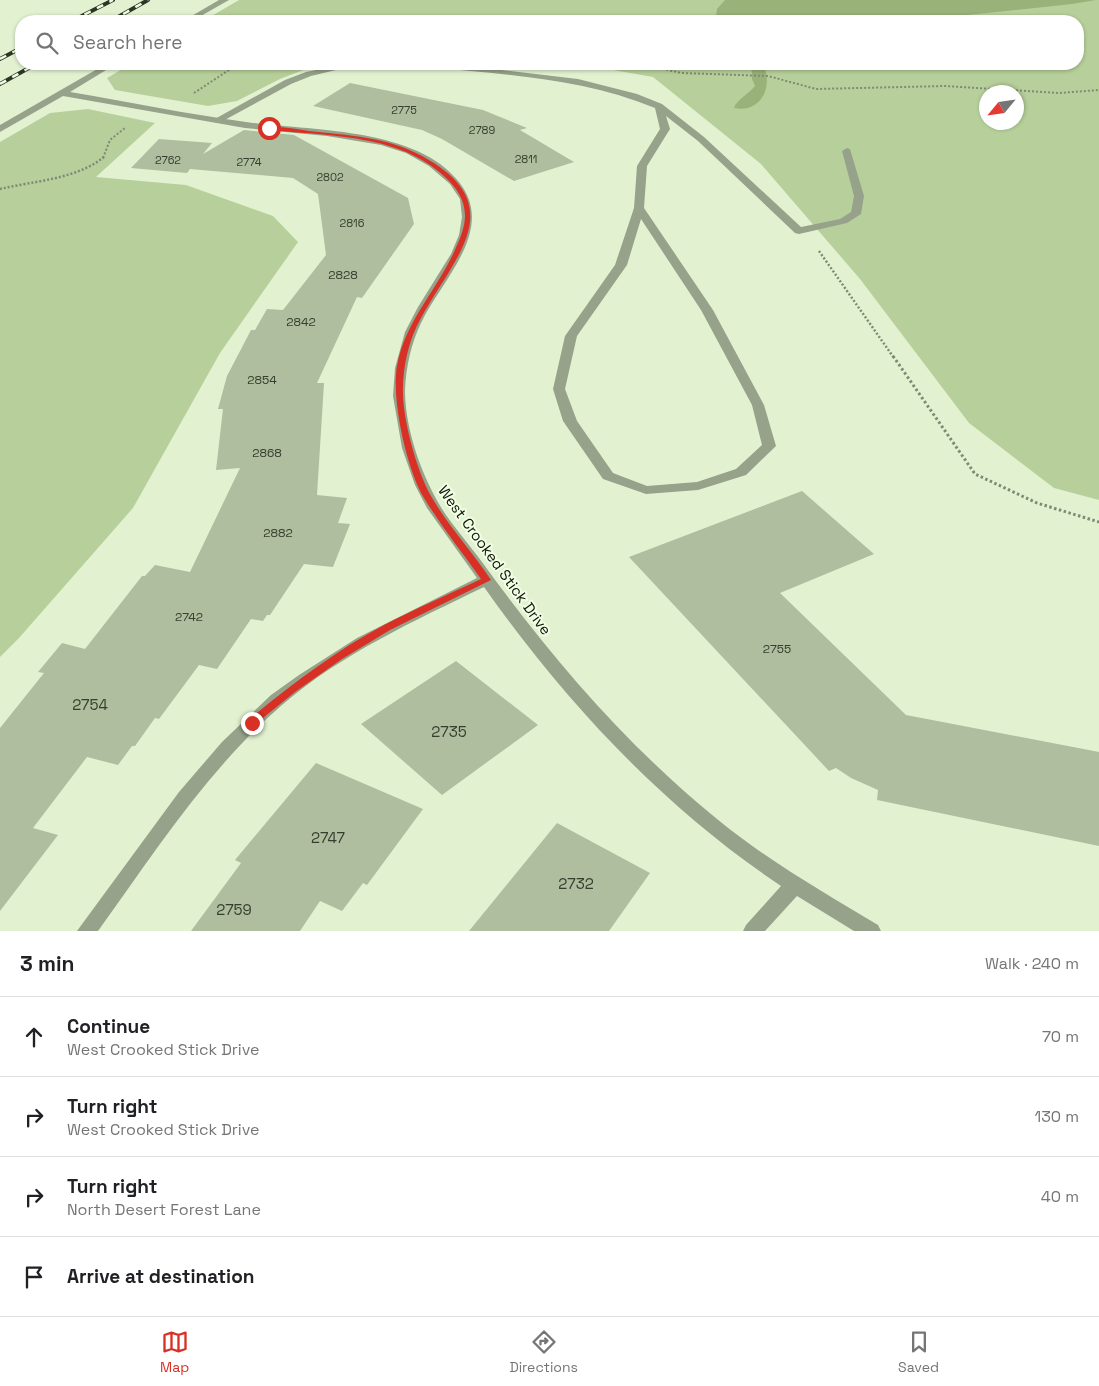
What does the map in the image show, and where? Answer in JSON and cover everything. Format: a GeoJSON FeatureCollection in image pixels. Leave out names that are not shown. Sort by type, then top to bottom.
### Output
{"type":"FeatureCollection","features":[{"type":"Feature","properties":{"kind":"street"},"geometry":{"type":"LineString","coordinates":[[198,15],[225,0]]}},
{"type":"Feature","properties":{"kind":"street"},"geometry":{"type":"LineString","coordinates":[[0,129],[101,70]]}},
{"type":"Feature","properties":{"kind":"street"},"geometry":{"type":"LineString","coordinates":[[218,120],[288,82],[309,74],[328,70]]}},
{"type":"Feature","properties":{"kind":"street"},"geometry":{"type":"LineString","coordinates":[[482,70],[605,87],[637,95],[659,106],[702,139],[799,231],[843,221],[856,214],[859,196],[847,151]]}},
{"type":"Feature","properties":{"kind":"street","name":"West Crooked Stick Drive"},"geometry":{"type":"LineString","coordinates":[[61,92],[218,120],[269,128],[355,137],[388,144],[416,155],[438,167],[456,184],[466,200],[468,217],[465,235],[457,254],[416,320],[400,366],[399,396],[404,428],[427,496],[486,580],[537,646],[600,721],[649,770],[711,825],[794,885],[871,931]]}},
{"type":"Feature","properties":{"kind":"street"},"geometry":{"type":"LineString","coordinates":[[639,208],[707,310],[758,405],[769,446],[740,472],[698,486],[646,490],[608,476],[570,421],[559,389],[571,336],[621,265],[639,208],[642,166],[665,129],[659,106]]}},
{"type":"Feature","properties":{"kind":"street"},"geometry":{"type":"LineString","coordinates":[[87,931],[171,817],[210,768],[252,723],[292,690],[338,657],[386,628],[486,580]]}},
{"type":"Feature","properties":{"kind":"street"},"geometry":{"type":"LineString","coordinates":[[753,931],[794,885]]}},
{"type":"Feature","properties":{"kind":"path"},"geometry":{"type":"LineString","coordinates":[[188,98],[201,87],[228,70]]}},
{"type":"Feature","properties":{"kind":"path"},"geometry":{"type":"LineString","coordinates":[[668,70],[681,73],[768,76],[780,78],[806,88],[946,86],[1059,93],[1099,90]]}},
{"type":"Feature","properties":{"kind":"path"},"geometry":{"type":"LineString","coordinates":[[0,189],[71,173],[93,165],[104,156],[110,140],[130,124]]}},
{"type":"Feature","properties":{"kind":"path"},"geometry":{"type":"LineString","coordinates":[[799,231],[823,256],[975,474],[1037,503],[1099,522]]}},
{"type":"Feature","properties":{"kind":"shaded area"},"geometry":{"type":"Polygon","coordinates":[[[239,0],[1099,0],[1099,500],[1054,488],[969,423],[860,279],[761,164],[653,77],[613,70],[1084,70],[1084,15],[213,15],[239,0]]]}},
{"type":"Feature","properties":{"kind":"shaded area"},"geometry":{"type":"Polygon","coordinates":[[[725,0],[1096,0],[967,15],[716,15],[717,9],[725,0]]]}},
{"type":"Feature","properties":{"kind":"shaded area"},"geometry":{"type":"Polygon","coordinates":[[[121,70],[303,70],[280,79],[237,101],[208,106],[115,90],[107,78],[121,70]]]}},
{"type":"Feature","properties":{"kind":"shaded area"},"geometry":{"type":"Polygon","coordinates":[[[751,70],[765,70],[767,81],[763,96],[758,103],[751,107],[743,109],[734,108],[755,86],[751,70]]]}},
{"type":"Feature","properties":{"kind":"shaded area"},"geometry":{"type":"Polygon","coordinates":[[[88,109],[155,123],[96,177],[186,185],[273,216],[298,242],[220,353],[133,508],[19,638],[0,657],[0,142],[50,113],[88,109]]]}},
{"type":"Feature","properties":{"kind":"building"},"geometry":{"type":"Polygon","coordinates":[[[350,83],[483,110],[527,128],[520,130],[574,162],[514,181],[442,139],[422,130],[313,106],[350,83]]]}},
{"type":"Feature","properties":{"kind":"building"},"geometry":{"type":"Polygon","coordinates":[[[244,130],[294,135],[408,198],[414,224],[362,298],[357,297],[317,383],[324,383],[317,495],[347,498],[338,523],[350,524],[333,567],[304,564],[270,615],[267,615],[263,621],[251,619],[217,669],[199,665],[159,719],[155,718],[135,746],[132,746],[118,765],[87,757],[33,828],[58,835],[0,911],[0,728],[44,673],[38,672],[62,643],[85,649],[142,576],[145,576],[155,565],[190,572],[240,468],[216,470],[223,409],[218,409],[227,376],[251,330],[255,330],[267,309],[283,310],[326,255],[318,194],[293,178],[190,169],[187,173],[131,168],[159,139],[212,143],[203,154],[244,130]]]}},
{"type":"Feature","properties":{"kind":"building"},"geometry":{"type":"Polygon","coordinates":[[[802,491],[874,554],[780,593],[906,715],[1099,752],[1099,846],[877,800],[878,790],[851,778],[836,768],[829,771],[629,557],[802,491]]]}},
{"type":"Feature","properties":{"kind":"building"},"geometry":{"type":"Polygon","coordinates":[[[456,661],[538,725],[442,795],[361,724],[456,661]]]}},
{"type":"Feature","properties":{"kind":"building"},"geometry":{"type":"Polygon","coordinates":[[[316,763],[423,809],[367,885],[363,883],[342,911],[320,901],[300,931],[191,931],[241,863],[235,860],[316,763]]]}},
{"type":"Feature","properties":{"kind":"building"},"geometry":{"type":"Polygon","coordinates":[[[557,823],[650,873],[609,931],[469,931],[557,823]]]}},
{"type":"Feature","properties":{"kind":"railway"},"geometry":{"type":"LineString","coordinates":[[84,15],[113,0]]}},
{"type":"Feature","properties":{"kind":"railway"},"geometry":{"type":"LineString","coordinates":[[122,15],[148,0]]}},
{"type":"Feature","properties":{"kind":"railway"},"geometry":{"type":"LineString","coordinates":[[0,59],[15,51]]}},
{"type":"Feature","properties":{"kind":"railway"},"geometry":{"type":"LineString","coordinates":[[0,84],[25,70]]}},
{"type":"Feature","properties":{"kind":"route"},"geometry":{"type":"LineString","coordinates":[[252,723],[292,690],[338,657],[386,628],[486,580],[427,496],[404,428],[399,396],[400,366],[416,320],[457,254],[465,235],[468,217],[466,200],[456,184],[438,167],[416,155],[388,144],[355,137],[269,128]]}}]}
